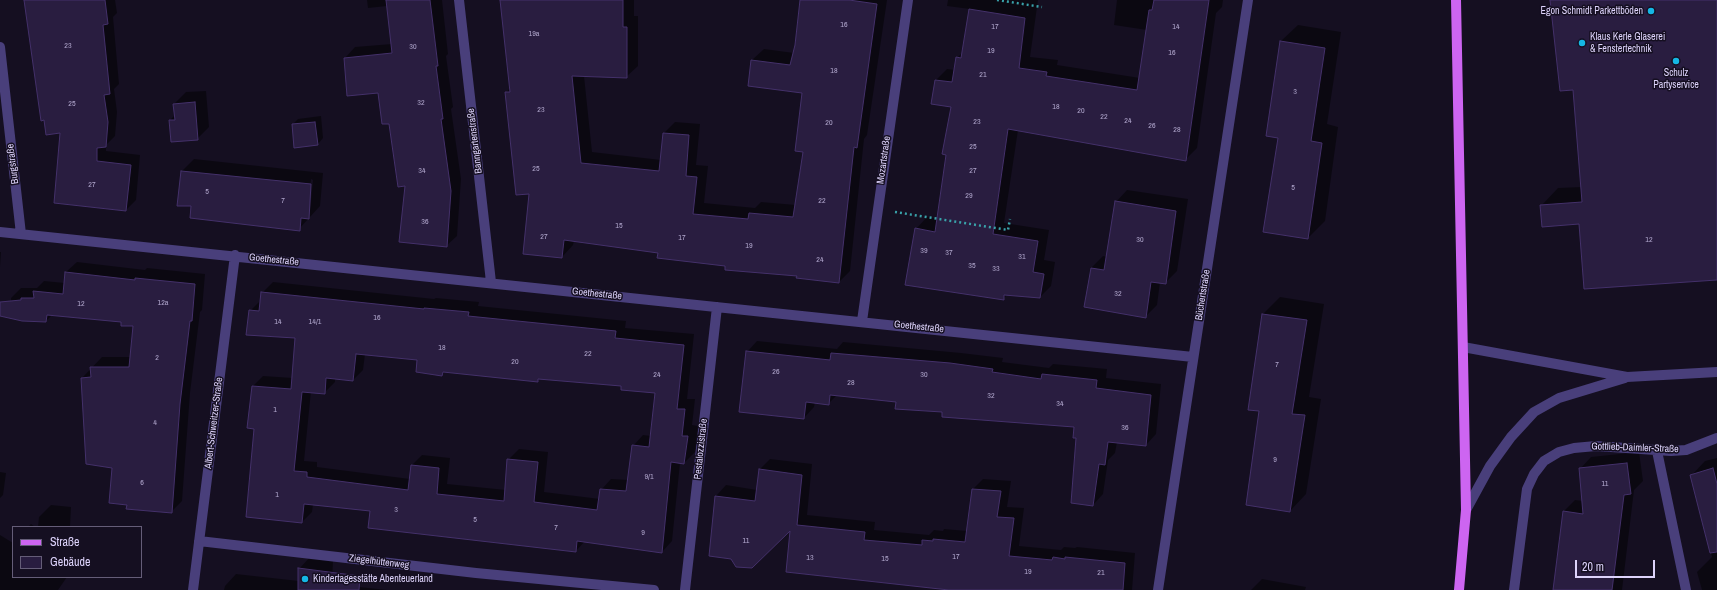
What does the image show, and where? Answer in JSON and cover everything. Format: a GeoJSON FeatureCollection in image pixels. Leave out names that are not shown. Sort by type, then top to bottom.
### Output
{"type":"FeatureCollection","features":[{"type":"Feature","properties":{"kind":"main road"},"geometry":{"type":"LineString","coordinates":[[1456,0],[1466,510],[1459,590]]}},
{"type":"Feature","properties":{"kind":"street","name":"Banngartenstraße"},"geometry":{"type":"LineString","coordinates":[[459,0],[491,282]]}},
{"type":"Feature","properties":{"kind":"street","name":"Mozartstraße"},"geometry":{"type":"LineString","coordinates":[[862,321],[876,209],[908,0]]}},
{"type":"Feature","properties":{"kind":"street","name":"Büchertstraße"},"geometry":{"type":"LineString","coordinates":[[1158,590],[1248,0]]}},
{"type":"Feature","properties":{"kind":"street","name":"Burgstraße"},"geometry":{"type":"LineString","coordinates":[[0,47],[21,234]]}},
{"type":"Feature","properties":{"kind":"street","name":"Goethestraße"},"geometry":{"type":"LineString","coordinates":[[0,232],[235,255],[717,308],[862,321],[1193,357]]}},
{"type":"Feature","properties":{"kind":"street","name":"Albert-Schweitzer-Straße"},"geometry":{"type":"LineString","coordinates":[[193,590],[235,255]]}},
{"type":"Feature","properties":{"kind":"street","name":"Pestalozzistraße"},"geometry":{"type":"LineString","coordinates":[[685,590],[717,308]]}},
{"type":"Feature","properties":{"kind":"street"},"geometry":{"type":"LineString","coordinates":[[1463,347],[1627,377],[1717,372]]}},
{"type":"Feature","properties":{"kind":"street"},"geometry":{"type":"LineString","coordinates":[[1466,510],[1490,466],[1534,412],[1559,398],[1627,377]]}},
{"type":"Feature","properties":{"kind":"street","name":"Gottlieb-Daimler-Straße"},"geometry":{"type":"LineString","coordinates":[[1514,590],[1527,489],[1534,474],[1544,461],[1560,452],[1574,448],[1596,446],[1657,451],[1686,450],[1717,438]]}},
{"type":"Feature","properties":{"kind":"street"},"geometry":{"type":"LineString","coordinates":[[1657,451],[1686,590]]}},
{"type":"Feature","properties":{"kind":"street","name":"Ziegelhüttenweg"},"geometry":{"type":"LineString","coordinates":[[199,541],[476,573],[654,590]]}},
{"type":"Feature","properties":{"kind":"path"},"geometry":{"type":"LineString","coordinates":[[997,0],[1042,7]]}},
{"type":"Feature","properties":{"kind":"path"},"geometry":{"type":"LineString","coordinates":[[876,209],[1008,230],[1010,219]]}},
{"type":"Feature","properties":{"kind":"building"},"geometry":{"type":"Polygon","coordinates":[[[24,0],[105,0],[108,24],[103,25],[110,94],[104,95],[108,122],[106,147],[97,148],[97,161],[131,165],[126,211],[54,203],[60,133],[46,135],[44,120],[41,121],[24,0]]]}},
{"type":"Feature","properties":{"kind":"building"},"geometry":{"type":"Polygon","coordinates":[[[386,0],[430,0],[438,66],[436,66],[443,119],[441,119],[451,191],[447,247],[399,242],[405,186],[398,187],[389,124],[382,124],[378,93],[347,96],[344,58],[392,53],[386,0]]]}},
{"type":"Feature","properties":{"kind":"building"},"geometry":{"type":"Polygon","coordinates":[[[500,0],[623,0],[623,27],[627,27],[627,78],[572,76],[581,163],[659,171],[663,133],[689,135],[686,176],[697,177],[693,214],[748,219],[749,213],[793,217],[803,152],[795,151],[802,93],[748,86],[751,60],[790,65],[795,45],[800,0],[849,0],[877,4],[857,148],[854,147],[839,283],[796,278],[797,276],[725,270],[725,266],[657,258],[658,253],[564,240],[562,258],[523,254],[529,194],[516,195],[505,92],[510,92],[500,0]]]}},
{"type":"Feature","properties":{"kind":"building"},"geometry":{"type":"Polygon","coordinates":[[[1154,0],[1209,0],[1186,161],[1008,129],[993,234],[1038,241],[1033,272],[1044,274],[1040,298],[1004,295],[1004,300],[905,285],[915,228],[935,232],[946,155],[942,154],[951,107],[931,104],[935,80],[952,82],[956,57],[961,58],[969,9],[1025,18],[1019,68],[1047,72],[1046,76],[1137,90],[1149,10],[1152,10],[1154,0]]]}},
{"type":"Feature","properties":{"kind":"building"},"geometry":{"type":"Polygon","coordinates":[[[1550,0],[1717,0],[1717,280],[1584,289],[1579,224],[1542,227],[1540,205],[1582,202],[1573,90],[1560,91],[1550,0]]]}},
{"type":"Feature","properties":{"kind":"building"},"geometry":{"type":"Polygon","coordinates":[[[1280,41],[1325,48],[1311,141],[1322,143],[1308,239],[1263,232],[1278,138],[1266,136],[1280,41]]]}},
{"type":"Feature","properties":{"kind":"building"},"geometry":{"type":"Polygon","coordinates":[[[195,102],[198,140],[171,142],[169,120],[175,120],[173,104],[195,102]]]}},
{"type":"Feature","properties":{"kind":"building"},"geometry":{"type":"Polygon","coordinates":[[[315,122],[318,145],[294,148],[292,124],[315,122]]]}},
{"type":"Feature","properties":{"kind":"building"},"geometry":{"type":"Polygon","coordinates":[[[181,171],[311,184],[309,219],[301,218],[300,231],[190,218],[191,206],[177,206],[181,171]]]}},
{"type":"Feature","properties":{"kind":"building"},"geometry":{"type":"Polygon","coordinates":[[[1115,201],[1176,211],[1166,284],[1151,282],[1146,318],[1084,307],[1091,268],[1104,270],[1115,201]]]}},
{"type":"Feature","properties":{"kind":"building"},"geometry":{"type":"Polygon","coordinates":[[[65,272],[135,280],[135,278],[195,284],[192,321],[190,321],[180,404],[172,513],[126,509],[127,505],[109,503],[112,468],[86,464],[81,378],[91,377],[90,367],[129,367],[133,326],[121,326],[121,322],[47,315],[46,322],[22,321],[0,316],[0,302],[21,300],[21,298],[34,298],[33,291],[63,294],[65,272]]]}},
{"type":"Feature","properties":{"kind":"building"},"geometry":{"type":"Polygon","coordinates":[[[261,292],[424,309],[469,312],[468,316],[616,331],[615,338],[684,345],[677,409],[685,409],[682,436],[688,436],[684,464],[671,462],[662,553],[577,541],[576,552],[368,528],[370,511],[304,504],[302,523],[246,517],[254,429],[247,428],[252,386],[291,389],[295,338],[246,335],[249,310],[259,311],[261,292]],[[356,354],[353,381],[326,378],[325,394],[302,392],[294,471],[307,472],[307,477],[408,490],[411,465],[439,468],[437,494],[504,501],[507,459],[538,462],[534,502],[597,510],[600,489],[626,491],[632,445],[649,447],[655,393],[621,390],[621,386],[538,379],[538,382],[443,372],[442,376],[416,372],[417,360],[356,354]]]}},
{"type":"Feature","properties":{"kind":"building"},"geometry":{"type":"Polygon","coordinates":[[[1262,314],[1307,320],[1292,414],[1305,415],[1290,512],[1246,505],[1259,411],[1248,410],[1262,314]]]}},
{"type":"Feature","properties":{"kind":"building"},"geometry":{"type":"Polygon","coordinates":[[[746,351],[830,360],[831,353],[950,363],[993,369],[992,372],[1041,379],[1042,374],[1097,380],[1096,388],[1151,395],[1146,446],[1108,442],[1105,465],[1099,464],[1093,506],[1071,503],[1076,438],[1073,438],[1074,427],[942,417],[942,412],[895,409],[896,402],[830,395],[829,405],[806,402],[804,419],[739,412],[746,351]]]}},
{"type":"Feature","properties":{"kind":"building"},"geometry":{"type":"Polygon","coordinates":[[[1627,463],[1631,494],[1624,495],[1612,590],[1553,590],[1563,511],[1583,514],[1579,468],[1627,463]]]}},
{"type":"Feature","properties":{"kind":"building"},"geometry":{"type":"Polygon","coordinates":[[[1713,468],[1717,484],[1717,552],[1710,553],[1690,475],[1713,468]]]}},
{"type":"Feature","properties":{"kind":"building"},"geometry":{"type":"Polygon","coordinates":[[[759,469],[802,475],[797,525],[865,532],[864,540],[922,545],[922,540],[933,541],[933,539],[965,542],[972,489],[1001,491],[997,517],[1014,518],[1009,556],[1052,560],[1053,557],[1065,559],[1065,557],[1125,563],[1123,590],[949,590],[786,572],[790,531],[752,568],[736,567],[731,559],[709,556],[715,496],[755,501],[759,469]]]}},
{"type":"Feature","properties":{"kind":"building"},"geometry":{"type":"Polygon","coordinates":[[[298,568],[360,576],[359,590],[298,590],[298,568]]]}},
{"type":"Feature","properties":{"kind":"place","name":"Egon Schmidt Parkettböden"},"geometry":{"type":"Point","coordinates":[1651,11]}},
{"type":"Feature","properties":{"kind":"place","name":"Klaus Kerle Glaserei & Fenstertechnik"},"geometry":{"type":"Point","coordinates":[1582,43]}},
{"type":"Feature","properties":{"kind":"place","name":"Schulz Partyservice"},"geometry":{"type":"Point","coordinates":[1676,61]}},
{"type":"Feature","properties":{"kind":"place","name":"Kindertagesstätte Abenteuerland"},"geometry":{"type":"Point","coordinates":[305,579]}}]}
